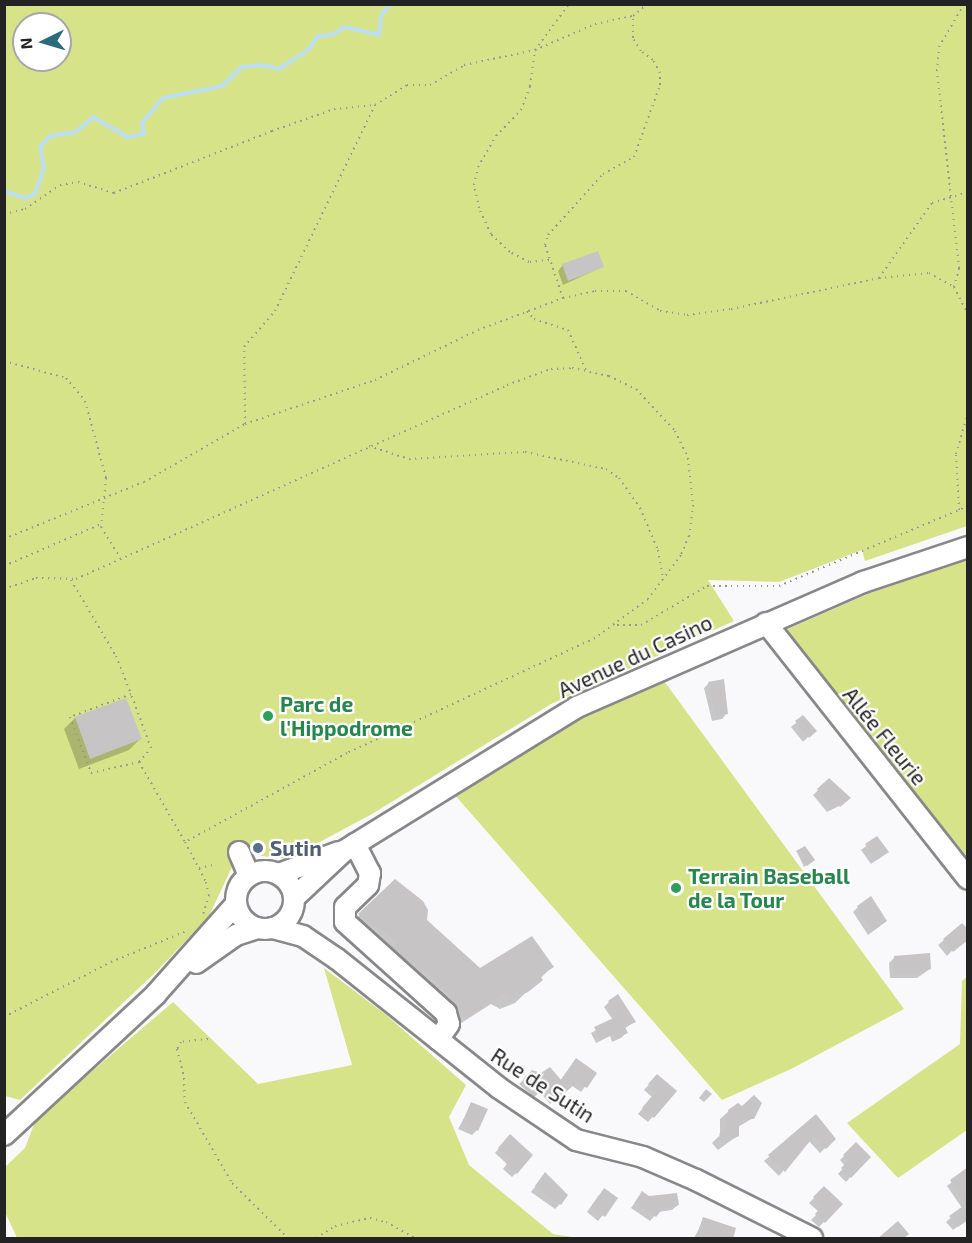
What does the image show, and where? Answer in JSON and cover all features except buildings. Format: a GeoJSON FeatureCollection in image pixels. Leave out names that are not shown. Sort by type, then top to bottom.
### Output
{"type":"FeatureCollection","features":[{"type":"Feature","properties":{"kind":"street","name":"Avenue du Casino"},"geometry":{"type":"LineString","coordinates":[[350,847],[577,707],[863,582],[968,547]]}},
{"type":"Feature","properties":{"kind":"street","name":"Allée Fleurie"},"geometry":{"type":"LineString","coordinates":[[766,623],[968,879]]}},
{"type":"Feature","properties":{"kind":"street"},"geometry":{"type":"LineString","coordinates":[[279,874],[350,847]]}},
{"type":"Feature","properties":{"kind":"street"},"geometry":{"type":"LineString","coordinates":[[4,1135],[156,994],[219,945],[282,924],[293,903],[350,847]]}},
{"type":"Feature","properties":{"kind":"street"},"geometry":{"type":"LineString","coordinates":[[350,847],[370,873],[368,885],[345,907],[345,922],[446,1013],[449,1024],[438,1040]]}},
{"type":"Feature","properties":{"kind":"street"},"geometry":{"type":"LineString","coordinates":[[239,852],[249,875]]}},
{"type":"Feature","properties":{"kind":"street"},"geometry":{"type":"LineString","coordinates":[[265,928],[243,919],[236,904],[238,887],[249,875],[264,870],[279,874],[292,889],[293,903]]}},
{"type":"Feature","properties":{"kind":"street","name":"Rue de Sutin"},"geometry":{"type":"LineString","coordinates":[[293,903],[303,927],[337,959],[499,1088],[576,1140],[643,1157],[696,1179],[812,1239]]}},
{"type":"Feature","properties":{"kind":"street"},"geometry":{"type":"LineString","coordinates":[[156,994],[236,904]]}},
{"type":"Feature","properties":{"kind":"street","name":"Rue de Sutin"},"geometry":{"type":"LineString","coordinates":[[265,928],[303,936],[337,959]]}},
{"type":"Feature","properties":{"kind":"path"},"geometry":{"type":"LineString","coordinates":[[549,261],[529,262],[497,240],[479,208],[474,185],[478,167],[496,136],[520,110],[530,86],[535,50],[569,4]]}},
{"type":"Feature","properties":{"kind":"path"},"geometry":{"type":"LineString","coordinates":[[4,214],[25,208],[60,184],[78,182],[114,193],[334,109],[375,105],[407,86],[430,86],[464,65],[535,50],[595,24],[633,16],[647,4]]}},
{"type":"Feature","properties":{"kind":"path"},"geometry":{"type":"LineString","coordinates":[[954,286],[959,268],[937,71],[939,47],[964,4]]}},
{"type":"Feature","properties":{"kind":"path"},"geometry":{"type":"LineString","coordinates":[[563,298],[545,245],[548,235],[603,174],[634,157],[642,141],[660,85],[660,73],[633,38],[633,16]]}},
{"type":"Feature","properties":{"kind":"path"},"geometry":{"type":"LineString","coordinates":[[245,424],[244,347],[275,311],[375,105]]}},
{"type":"Feature","properties":{"kind":"path"},"geometry":{"type":"LineString","coordinates":[[879,278],[932,203],[950,195],[968,192]]}},
{"type":"Feature","properties":{"kind":"path"},"geometry":{"type":"LineString","coordinates":[[4,539],[144,482],[245,424],[375,380],[478,330],[563,298],[595,291],[626,291],[660,311],[687,315],[879,278],[929,273],[954,286],[968,315]]}},
{"type":"Feature","properties":{"kind":"path"},"geometry":{"type":"LineString","coordinates":[[527,311],[534,319],[568,330],[585,370]]}},
{"type":"Feature","properties":{"kind":"path"},"geometry":{"type":"LineString","coordinates":[[4,361],[66,378],[77,388],[103,456],[104,497],[101,524],[120,558]]}},
{"type":"Feature","properties":{"kind":"path"},"geometry":{"type":"LineString","coordinates":[[4,589],[36,578],[71,580],[527,376],[551,369],[585,370],[609,376],[636,389],[665,416],[688,458],[693,504],[689,536],[663,579],[648,598],[617,625],[347,753],[185,842]]}},
{"type":"Feature","properties":{"kind":"path"},"geometry":{"type":"LineString","coordinates":[[959,510],[956,454],[968,414]]}},
{"type":"Feature","properties":{"kind":"path"},"geometry":{"type":"LineString","coordinates":[[369,446],[409,459],[525,452],[606,469],[619,478],[640,508],[658,549],[663,579]]}},
{"type":"Feature","properties":{"kind":"path"},"geometry":{"type":"LineString","coordinates":[[617,625],[641,625],[707,586],[779,586],[968,507]]}},
{"type":"Feature","properties":{"kind":"path"},"geometry":{"type":"LineString","coordinates":[[4,566],[101,524]]}},
{"type":"Feature","properties":{"kind":"path"},"geometry":{"type":"LineString","coordinates":[[71,580],[116,656],[131,694],[150,748],[139,762],[91,773],[70,717],[131,694]]}},
{"type":"Feature","properties":{"kind":"path"},"geometry":{"type":"LineString","coordinates":[[139,762],[200,868],[209,895],[198,921]]}},
{"type":"Feature","properties":{"kind":"path"},"geometry":{"type":"LineString","coordinates":[[200,868],[213,865]]}},
{"type":"Feature","properties":{"kind":"path"},"geometry":{"type":"LineString","coordinates":[[4,1017],[102,966],[192,929]]}},
{"type":"Feature","properties":{"kind":"path"},"geometry":{"type":"LineString","coordinates":[[208,1039],[181,1042],[177,1049],[184,1078],[185,1102],[232,1184],[288,1239]]}},
{"type":"Feature","properties":{"kind":"path"},"geometry":{"type":"LineString","coordinates":[[316,1239],[335,1226],[370,1218],[415,1239]]}},
{"type":"Feature","properties":{"kind":"green space"},"geometry":{"type":"Polygon","coordinates":[[[5,5],[967,5],[967,526],[865,561],[862,550],[779,582],[708,580],[734,621],[551,704],[372,814],[288,859],[253,855],[232,867],[209,916],[157,971],[20,1100],[5,1096],[5,5]]]}},
{"type":"Feature","properties":{"kind":"green space"},"geometry":{"type":"Polygon","coordinates":[[[967,559],[967,856],[781,632],[870,593],[967,559]]]}},
{"type":"Feature","properties":{"kind":"green space","name":"Terrain Baseball de la Tour"},"geometry":{"type":"Polygon","coordinates":[[[664,681],[904,1009],[791,1069],[722,1100],[454,794],[561,728],[664,681]]]}},
{"type":"Feature","properties":{"kind":"green space"},"geometry":{"type":"Polygon","coordinates":[[[324,968],[385,1014],[466,1085],[449,1117],[469,1165],[553,1234],[578,1238],[17,1238],[5,1212],[5,1167],[25,1148],[36,1119],[173,1002],[258,1084],[352,1065],[324,968]]]}},
{"type":"Feature","properties":{"kind":"green space"},"geometry":{"type":"Polygon","coordinates":[[[967,977],[967,1130],[898,1178],[847,1123],[960,1044],[962,981],[967,977]]]}},
{"type":"Feature","properties":{"kind":"waterway"},"geometry":{"type":"LineString","coordinates":[[4,191],[26,198],[35,194],[44,168],[40,147],[50,136],[76,132],[93,117],[127,137],[144,134],[142,123],[163,98],[222,86],[242,67],[262,65],[279,69],[308,50],[318,36],[332,35],[345,27],[379,35],[381,15],[391,4]]}},
{"type":"Feature","properties":{"kind":"place","name":"Parc de l'Hippodrome"},"geometry":{"type":"Point","coordinates":[268,716]}},
{"type":"Feature","properties":{"kind":"place","name":"Sutin"},"geometry":{"type":"Point","coordinates":[258,848]}},
{"type":"Feature","properties":{"kind":"place","name":"Terrain Baseball de la Tour"},"geometry":{"type":"Point","coordinates":[676,888]}}]}
